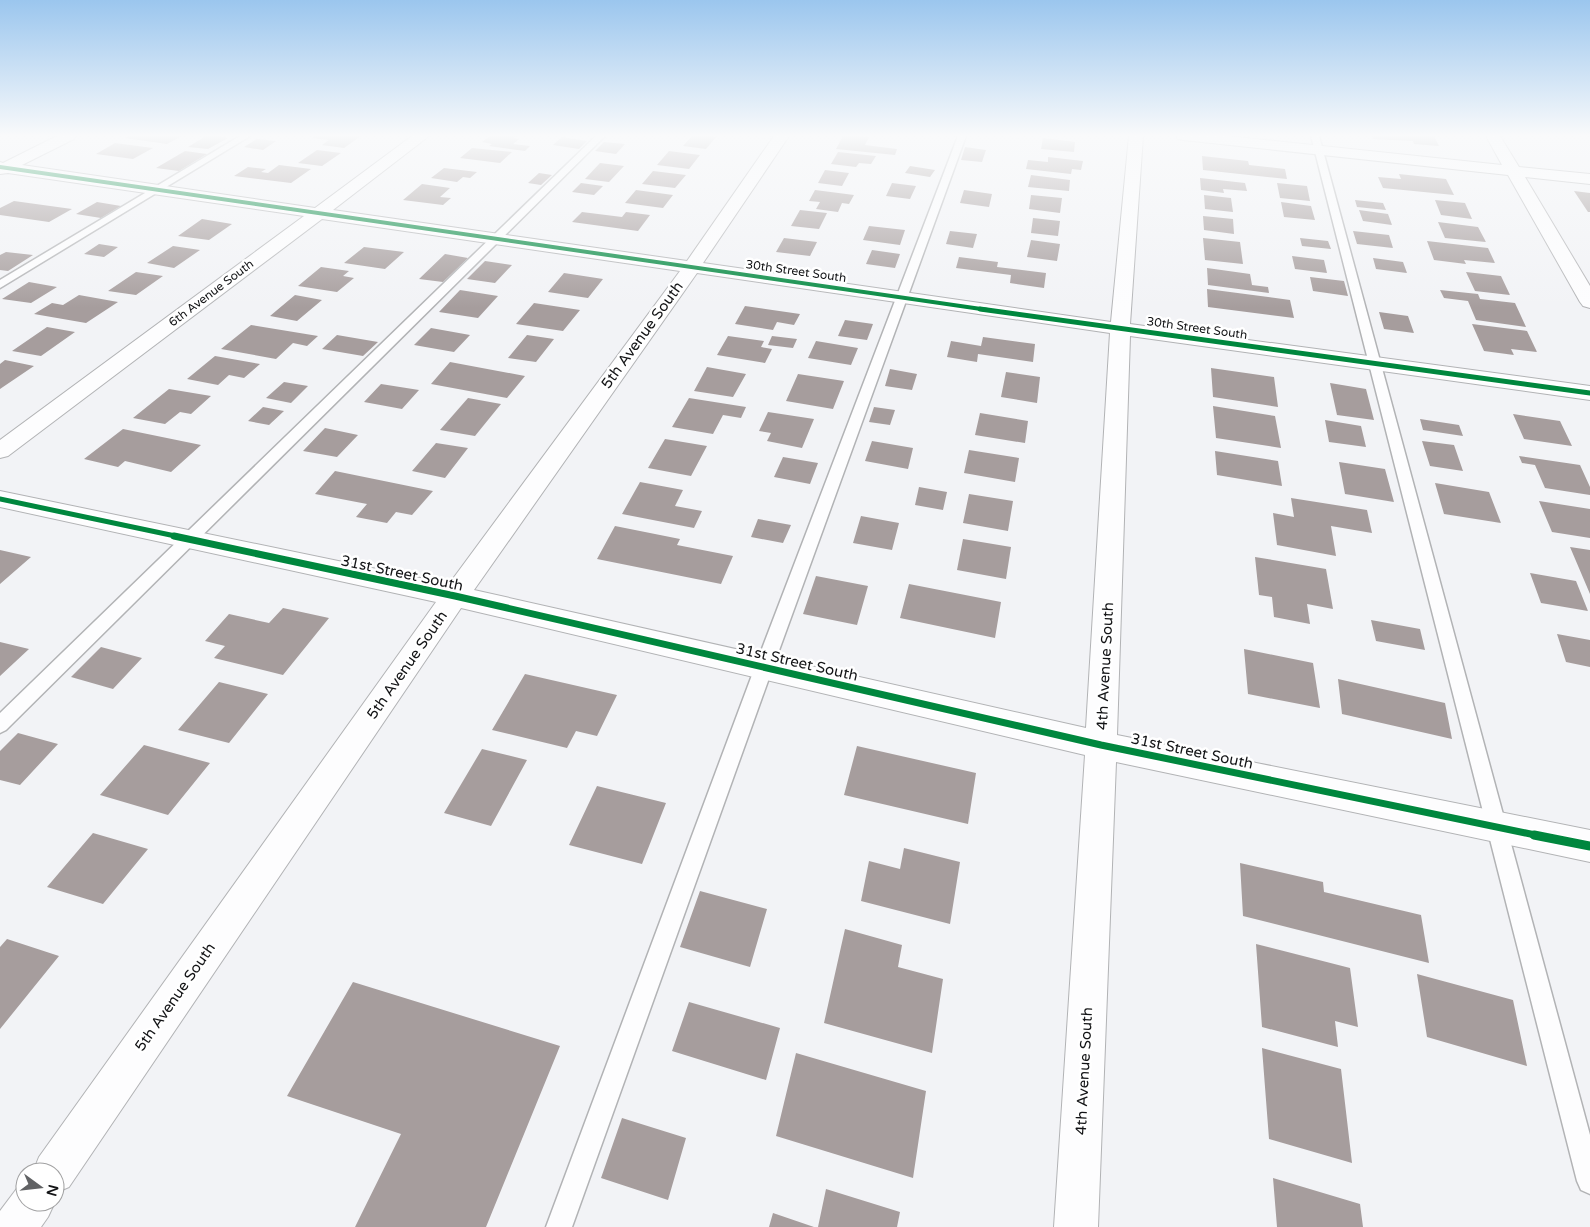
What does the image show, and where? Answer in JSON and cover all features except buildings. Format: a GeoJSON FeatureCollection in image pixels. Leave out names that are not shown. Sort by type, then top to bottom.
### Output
{"type":"FeatureCollection","features":[{"type":"Feature","properties":{"kind":"street","name":"30th Street South"},"geometry":{"type":"LineString","coordinates":[[180,193],[901,298],[1590,393]]}},
{"type":"Feature","properties":{"kind":"street","name":"6th Avenue South"},"geometry":{"type":"LineString","coordinates":[[0,451],[346,193]]}},
{"type":"Feature","properties":{"kind":"street","name":"5th Avenue South"},"geometry":{"type":"LineString","coordinates":[[61,1162],[454,596],[691,268],[743,193]]}},
{"type":"Feature","properties":{"kind":"street","name":"4th Avenue South"},"geometry":{"type":"LineString","coordinates":[[1076,1227],[1120,329],[1131,193]]}},
{"type":"Feature","properties":{"kind":"street"},"geometry":{"type":"LineString","coordinates":[[1526,193],[1590,302]]}},
{"type":"Feature","properties":{"kind":"street","name":"31st Street South"},"geometry":{"type":"LineString","coordinates":[[0,499],[454,596],[1101,745],[1590,846]]}},
{"type":"Feature","properties":{"kind":"street"},"geometry":{"type":"LineString","coordinates":[[15,1227],[26,1212]]}},
{"type":"Feature","properties":{"kind":"lane"},"geometry":{"type":"LineString","coordinates":[[0,285],[153,193]]}},
{"type":"Feature","properties":{"kind":"lane"},"geometry":{"type":"LineString","coordinates":[[0,725],[543,193]]}},
{"type":"Feature","properties":{"kind":"lane"},"geometry":{"type":"LineString","coordinates":[[559,1227],[764,667],[940,193]]}},
{"type":"Feature","properties":{"kind":"lane"},"geometry":{"type":"LineString","coordinates":[[1330,193],[1590,1181]]}},
{"type":"Feature","properties":{"kind":"cycle path"},"geometry":{"type":"LineString","coordinates":[[182,193],[1120,329],[1590,393]]}},
{"type":"Feature","properties":{"kind":"cycle path"},"geometry":{"type":"LineString","coordinates":[[0,499],[455,596],[1101,745],[1590,846]]}}]}
